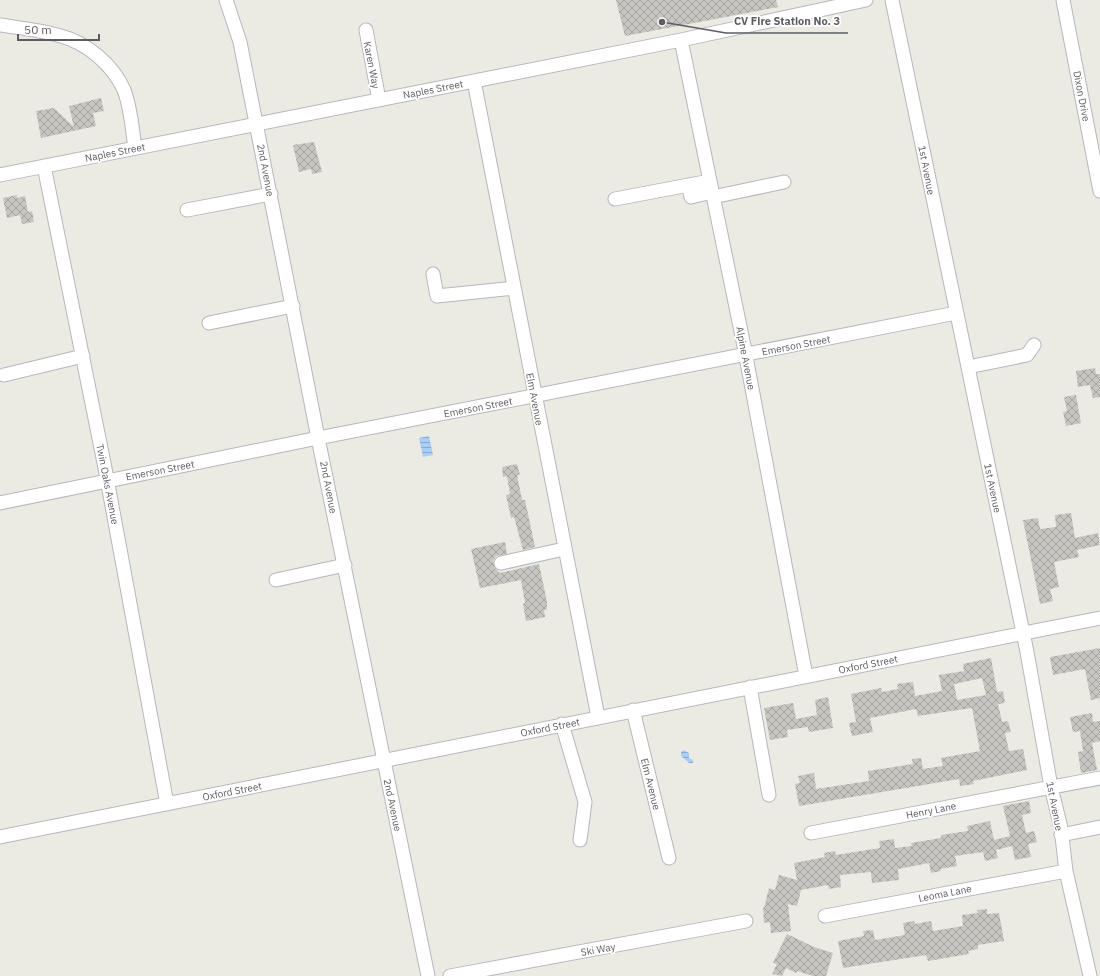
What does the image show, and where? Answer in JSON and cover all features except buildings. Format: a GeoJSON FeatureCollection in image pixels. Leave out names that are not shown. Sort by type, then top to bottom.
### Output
{"type":"FeatureCollection","features":[{"type":"Feature","properties":{"kind":"street","name":"2nd Avenue"},"geometry":{"type":"LineString","coordinates":[[226,0],[239,36],[318,438],[428,976]]}},
{"type":"Feature","properties":{"kind":"street","name":"Naples Street"},"geometry":{"type":"LineString","coordinates":[[0,175],[681,40],[866,0]]}},
{"type":"Feature","properties":{"kind":"street","name":"1st Avenue"},"geometry":{"type":"LineString","coordinates":[[892,0],[1023,633],[1061,835],[1066,871],[1090,976]]}},
{"type":"Feature","properties":{"kind":"street","name":"Dixon Drive"},"geometry":{"type":"LineString","coordinates":[[1063,0],[1100,191]]}},
{"type":"Feature","properties":{"kind":"street"},"geometry":{"type":"LineString","coordinates":[[0,25],[60,35],[77,42],[93,52],[111,69],[123,90],[130,111],[135,148]]}},
{"type":"Feature","properties":{"kind":"street","name":"Karen Way"},"geometry":{"type":"LineString","coordinates":[[366,30],[379,100]]}},
{"type":"Feature","properties":{"kind":"street","name":"Alpine Avenue"},"geometry":{"type":"LineString","coordinates":[[681,40],[745,355],[806,676]]}},
{"type":"Feature","properties":{"kind":"street","name":"Elm Avenue"},"geometry":{"type":"LineString","coordinates":[[474,81],[534,396],[598,717]]}},
{"type":"Feature","properties":{"kind":"street","name":"Twin Oaks Avenue"},"geometry":{"type":"LineString","coordinates":[[44,166],[83,356],[167,804]]}},
{"type":"Feature","properties":{"kind":"street"},"geometry":{"type":"LineString","coordinates":[[615,199],[688,185],[712,190],[784,182]]}},
{"type":"Feature","properties":{"kind":"street"},"geometry":{"type":"LineString","coordinates":[[187,210],[270,194]]}},
{"type":"Feature","properties":{"kind":"street"},"geometry":{"type":"LineString","coordinates":[[433,274],[437,296],[514,288]]}},
{"type":"Feature","properties":{"kind":"street"},"geometry":{"type":"LineString","coordinates":[[209,323],[293,306]]}},
{"type":"Feature","properties":{"kind":"street","name":"Emerson Street"},"geometry":{"type":"LineString","coordinates":[[0,503],[318,438],[956,313]]}},
{"type":"Feature","properties":{"kind":"street"},"geometry":{"type":"LineString","coordinates":[[968,368],[1027,355],[1034,345]]}},
{"type":"Feature","properties":{"kind":"street"},"geometry":{"type":"LineString","coordinates":[[4,375],[83,356]]}},
{"type":"Feature","properties":{"kind":"street"},"geometry":{"type":"LineString","coordinates":[[501,563],[564,548]]}},
{"type":"Feature","properties":{"kind":"street"},"geometry":{"type":"LineString","coordinates":[[276,580],[344,566]]}},
{"type":"Feature","properties":{"kind":"street","name":"Oxford Street"},"geometry":{"type":"LineString","coordinates":[[0,837],[1100,618]]}},
{"type":"Feature","properties":{"kind":"street"},"geometry":{"type":"LineString","coordinates":[[750,687],[769,795]]}},
{"type":"Feature","properties":{"kind":"street","name":"Elm Avenue"},"geometry":{"type":"LineString","coordinates":[[633,710],[669,858]]}},
{"type":"Feature","properties":{"kind":"street"},"geometry":{"type":"LineString","coordinates":[[562,724],[585,802],[580,840]]}},
{"type":"Feature","properties":{"kind":"street","name":"Henry Lane"},"geometry":{"type":"LineString","coordinates":[[811,833],[1100,778]]}},
{"type":"Feature","properties":{"kind":"street"},"geometry":{"type":"LineString","coordinates":[[1061,835],[1100,827]]}},
{"type":"Feature","properties":{"kind":"street","name":"Leoma Lane"},"geometry":{"type":"LineString","coordinates":[[825,916],[1066,871]]}},
{"type":"Feature","properties":{"kind":"street","name":"Ski Way"},"geometry":{"type":"LineString","coordinates":[[450,976],[746,921]]}},
{"type":"Feature","properties":{"kind":"water"},"geometry":{"type":"Polygon","coordinates":[[[429,436],[433,455],[423,457],[419,438],[429,436]]]}},
{"type":"Feature","properties":{"kind":"water"},"geometry":{"type":"Polygon","coordinates":[[[684,750],[689,753],[689,758],[693,760],[693,763],[689,763],[681,756],[681,752],[684,750]]]}},
{"type":"Feature","properties":{"kind":"place","name":"CV Fire Station No. 3"},"geometry":{"type":"Point","coordinates":[662,22]}}]}
